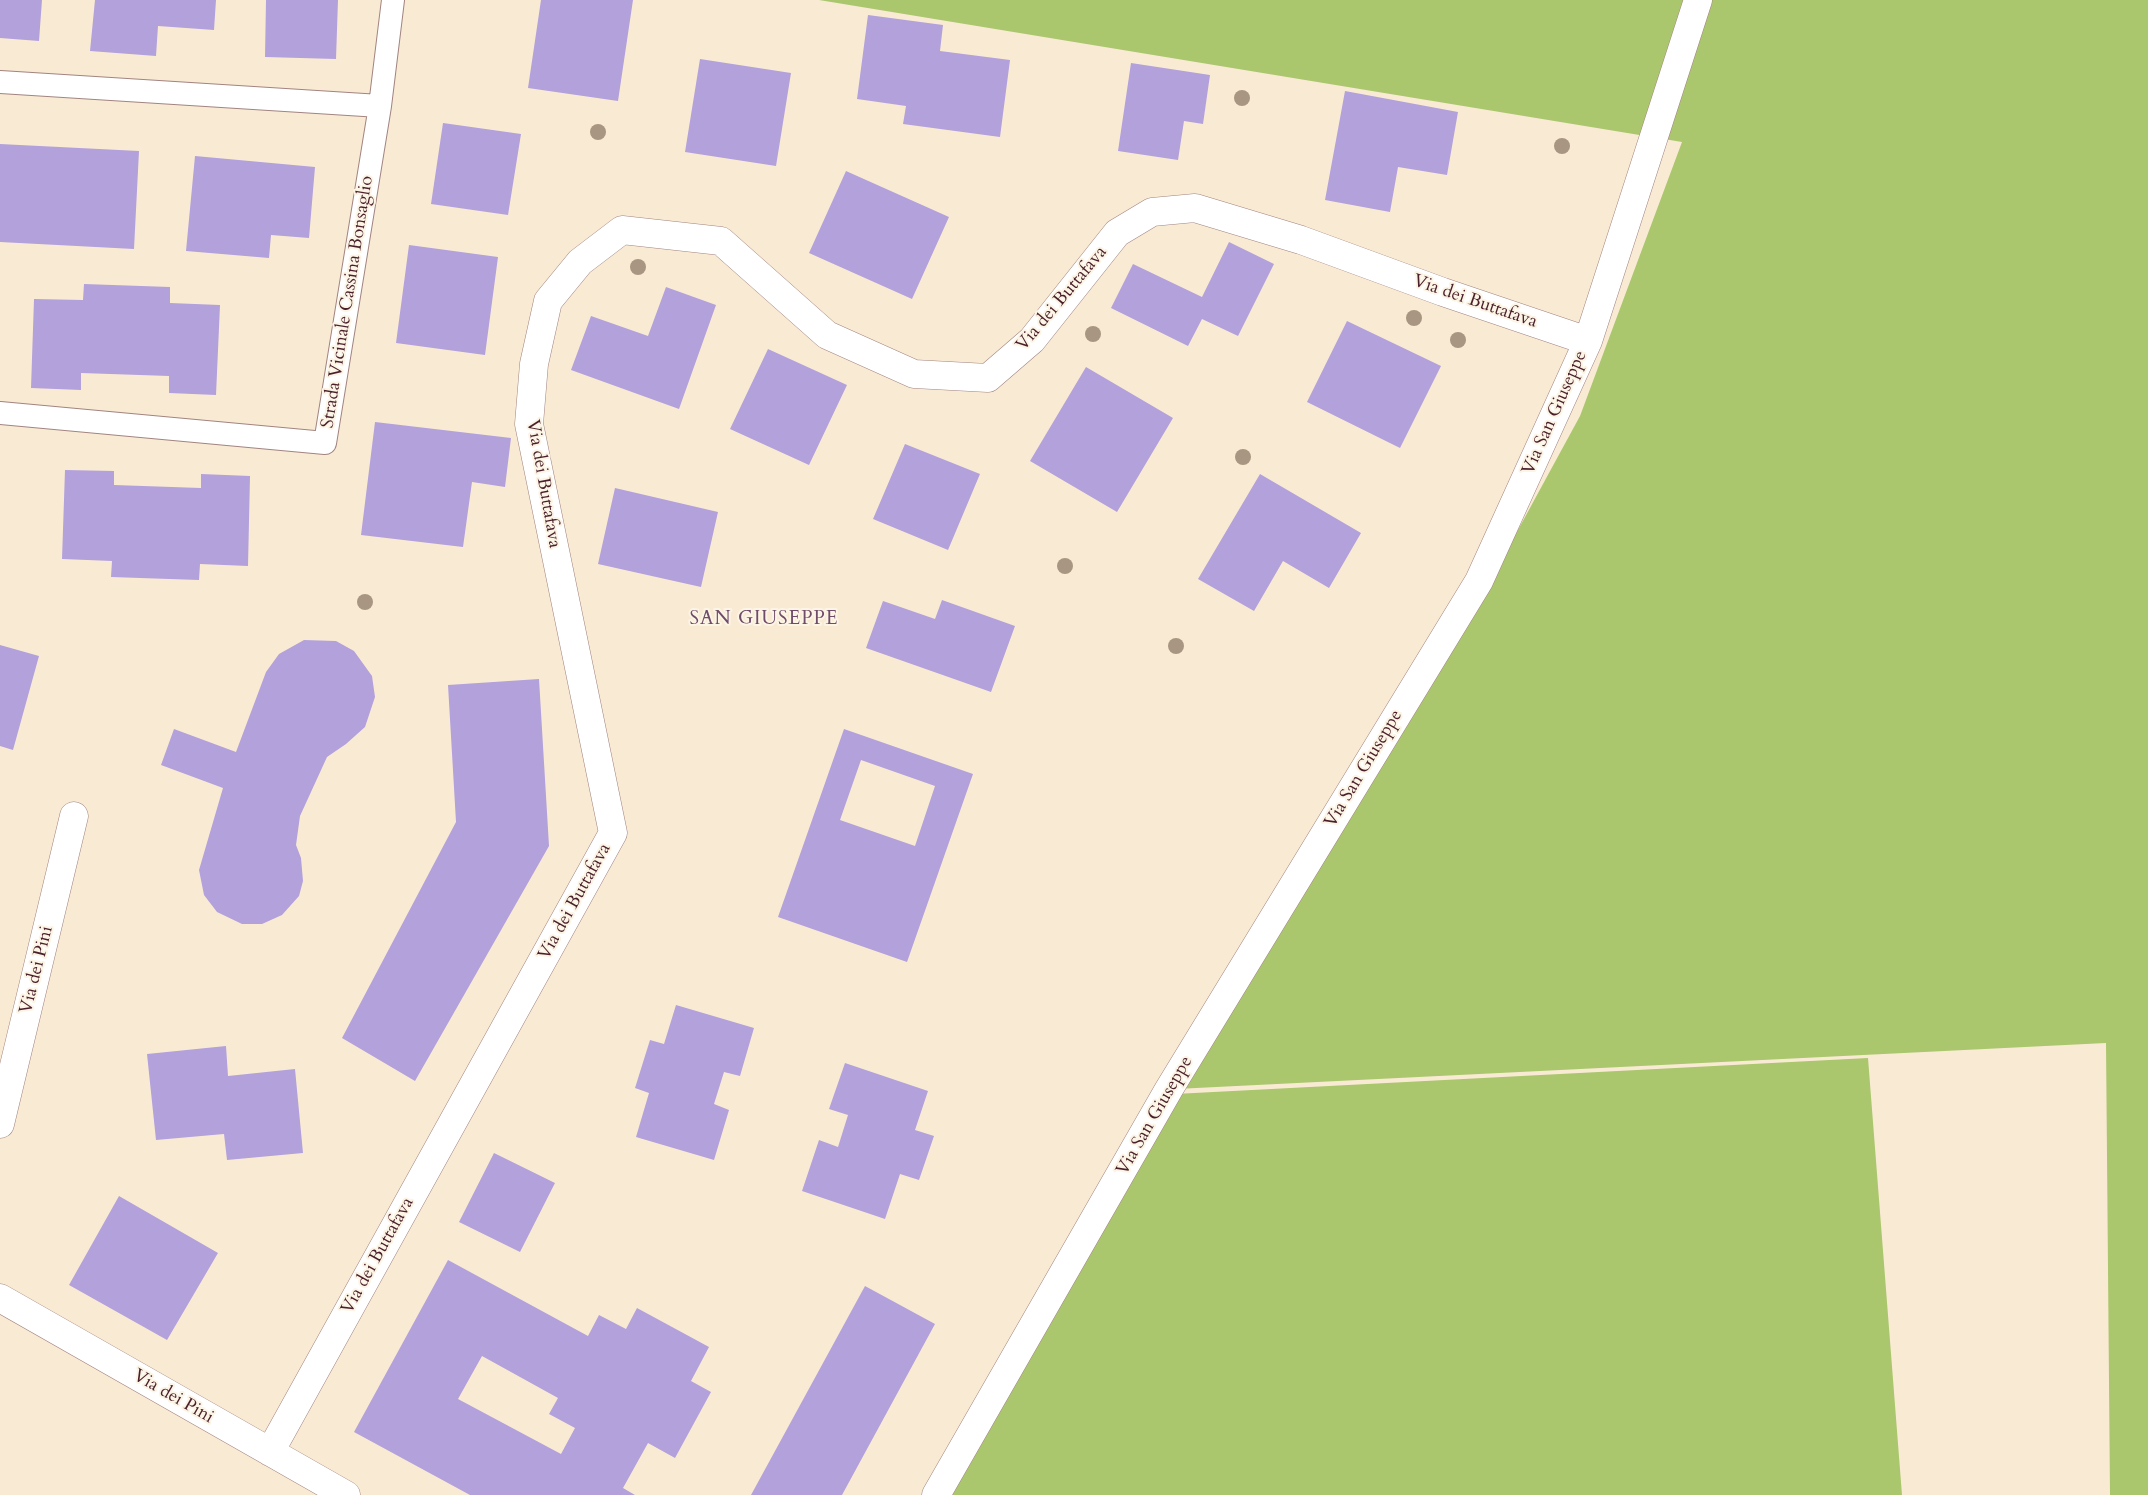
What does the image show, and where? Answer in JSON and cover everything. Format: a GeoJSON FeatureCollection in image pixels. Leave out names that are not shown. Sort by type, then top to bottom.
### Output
{"type":"FeatureCollection","features":[{"type":"Feature","properties":{"kind":"street","name":"Via San Giuseppe"},"geometry":{"type":"LineString","coordinates":[[936,1495],[1169,1089],[1479,580],[1588,341],[1698,0]]}},
{"type":"Feature","properties":{"kind":"street","name":"Via dei Buttafava"},"geometry":{"type":"LineString","coordinates":[[270,1452],[612,834],[529,424],[534,364],[548,301],[580,262],[622,230],[721,240],[826,336],[914,374],[988,378],[1032,340],[1117,233],[1152,212],[1195,208],[1301,240],[1443,292],[1588,341]]}},
{"type":"Feature","properties":{"kind":"street","name":"Via dei Pini"},"geometry":{"type":"LineString","coordinates":[[0,1124],[74,816]]}},
{"type":"Feature","properties":{"kind":"street","name":"Via dei Pini"},"geometry":{"type":"LineString","coordinates":[[0,1298],[346,1495]]}},
{"type":"Feature","properties":{"kind":"lane","name":"Strada Vicinale Cassina Bonsaglio"},"geometry":{"type":"LineString","coordinates":[[0,413],[325,443],[380,106],[393,0]]}},
{"type":"Feature","properties":{"kind":"lane"},"geometry":{"type":"LineString","coordinates":[[0,82],[380,106]]}},
{"type":"Feature","properties":{"kind":"green space"},"geometry":{"type":"Polygon","coordinates":[[[819,0],[2148,0],[2148,1495],[2110,1495],[2106,1043],[1176,1089],[1494,574],[1580,416],[1682,142],[819,0]]]}},
{"type":"Feature","properties":{"kind":"green space"},"geometry":{"type":"Polygon","coordinates":[[[1868,1058],[1902,1495],[951,1495],[1175,1094],[1868,1058]]]}},
{"type":"Feature","properties":{"kind":"building"},"geometry":{"type":"Polygon","coordinates":[[[0,0],[42,0],[39,41],[0,38],[0,0]]]}},
{"type":"Feature","properties":{"kind":"building"},"geometry":{"type":"Polygon","coordinates":[[[95,0],[216,0],[214,30],[158,26],[156,56],[90,51],[95,0]]]}},
{"type":"Feature","properties":{"kind":"building"},"geometry":{"type":"Polygon","coordinates":[[[266,0],[338,0],[336,59],[265,57],[266,0]]]}},
{"type":"Feature","properties":{"kind":"building"},"geometry":{"type":"Polygon","coordinates":[[[541,0],[633,0],[618,101],[528,88],[541,0]]]}},
{"type":"Feature","properties":{"kind":"building"},"geometry":{"type":"Polygon","coordinates":[[[868,15],[943,25],[940,51],[1010,60],[1000,137],[903,124],[906,106],[857,99],[868,15]]]}},
{"type":"Feature","properties":{"kind":"building"},"geometry":{"type":"Polygon","coordinates":[[[700,59],[791,73],[776,166],[685,152],[700,59]]]}},
{"type":"Feature","properties":{"kind":"building"},"geometry":{"type":"Polygon","coordinates":[[[1131,63],[1210,75],[1203,124],[1184,121],[1178,160],[1118,151],[1131,63]]]}},
{"type":"Feature","properties":{"kind":"building"},"geometry":{"type":"Polygon","coordinates":[[[1345,91],[1458,112],[1447,175],[1398,167],[1390,212],[1325,200],[1345,91]]]}},
{"type":"Feature","properties":{"kind":"building"},"geometry":{"type":"Polygon","coordinates":[[[443,123],[521,134],[508,215],[431,204],[443,123]]]}},
{"type":"Feature","properties":{"kind":"building"},"geometry":{"type":"Polygon","coordinates":[[[0,144],[139,151],[134,249],[0,242],[0,144]]]}},
{"type":"Feature","properties":{"kind":"building"},"geometry":{"type":"Polygon","coordinates":[[[195,156],[315,167],[309,238],[271,235],[269,258],[186,251],[195,156]]]}},
{"type":"Feature","properties":{"kind":"building"},"geometry":{"type":"Polygon","coordinates":[[[846,171],[949,217],[912,299],[809,253],[846,171]]]}},
{"type":"Feature","properties":{"kind":"building"},"geometry":{"type":"Polygon","coordinates":[[[1229,242],[1274,264],[1238,336],[1202,319],[1188,346],[1111,308],[1133,264],[1202,297],[1229,242]]]}},
{"type":"Feature","properties":{"kind":"building"},"geometry":{"type":"Polygon","coordinates":[[[409,245],[498,257],[485,355],[396,343],[409,245]]]}},
{"type":"Feature","properties":{"kind":"building"},"geometry":{"type":"Polygon","coordinates":[[[84,284],[170,287],[170,303],[220,305],[216,395],[169,393],[169,376],[81,373],[81,390],[31,388],[34,299],[83,300],[84,284]]]}},
{"type":"Feature","properties":{"kind":"building"},"geometry":{"type":"Polygon","coordinates":[[[666,287],[716,305],[679,409],[571,370],[591,316],[648,336],[666,287]]]}},
{"type":"Feature","properties":{"kind":"building"},"geometry":{"type":"Polygon","coordinates":[[[1347,321],[1441,366],[1400,448],[1307,402],[1347,321]]]}},
{"type":"Feature","properties":{"kind":"building"},"geometry":{"type":"Polygon","coordinates":[[[768,349],[847,385],[809,465],[730,429],[768,349]]]}},
{"type":"Feature","properties":{"kind":"building"},"geometry":{"type":"Polygon","coordinates":[[[1086,367],[1173,418],[1117,512],[1030,461],[1086,367]]]}},
{"type":"Feature","properties":{"kind":"building"},"geometry":{"type":"Polygon","coordinates":[[[375,422],[511,438],[505,487],[472,482],[463,547],[361,535],[375,422]]]}},
{"type":"Feature","properties":{"kind":"building"},"geometry":{"type":"Polygon","coordinates":[[[905,444],[980,474],[948,550],[873,519],[905,444]]]}},
{"type":"Feature","properties":{"kind":"building"},"geometry":{"type":"Polygon","coordinates":[[[65,470],[114,471],[114,485],[201,488],[201,474],[250,476],[248,566],[200,564],[199,580],[111,577],[112,561],[62,559],[65,470]]]}},
{"type":"Feature","properties":{"kind":"building"},"geometry":{"type":"Polygon","coordinates":[[[1260,474],[1361,533],[1329,588],[1283,561],[1254,611],[1198,579],[1260,474]]]}},
{"type":"Feature","properties":{"kind":"building"},"geometry":{"type":"Polygon","coordinates":[[[615,488],[718,512],[701,587],[598,564],[615,488]]]}},
{"type":"Feature","properties":{"kind":"building"},"geometry":{"type":"Polygon","coordinates":[[[942,600],[1015,626],[991,692],[866,648],[883,601],[935,619],[942,600]]]}},
{"type":"Feature","properties":{"kind":"building"},"geometry":{"type":"Polygon","coordinates":[[[304,640],[336,641],[354,651],[372,676],[375,697],[365,727],[346,744],[327,757],[300,816],[296,845],[301,858],[303,881],[299,896],[282,915],[262,924],[242,924],[217,912],[204,895],[199,870],[223,788],[161,765],[174,729],[236,752],[266,672],[279,654],[304,640]]]}},
{"type":"Feature","properties":{"kind":"building"},"geometry":{"type":"Polygon","coordinates":[[[0,645],[39,656],[13,750],[0,746],[0,645]]]}},
{"type":"Feature","properties":{"kind":"building"},"geometry":{"type":"Polygon","coordinates":[[[539,679],[549,846],[415,1081],[342,1038],[456,822],[448,685],[539,679]]]}},
{"type":"Feature","properties":{"kind":"building"},"geometry":{"type":"Polygon","coordinates":[[[844,729],[973,774],[907,962],[778,917],[844,729]],[[861,760],[840,820],[915,846],[935,786],[861,760]]]}},
{"type":"Feature","properties":{"kind":"building"},"geometry":{"type":"Polygon","coordinates":[[[676,1005],[754,1028],[740,1076],[724,1072],[714,1104],[729,1110],[714,1160],[636,1137],[649,1093],[635,1088],[650,1040],[664,1044],[676,1005]]]}},
{"type":"Feature","properties":{"kind":"building"},"geometry":{"type":"Polygon","coordinates":[[[226,1046],[228,1076],[295,1069],[303,1153],[227,1160],[224,1134],[156,1140],[147,1054],[226,1046]]]}},
{"type":"Feature","properties":{"kind":"building"},"geometry":{"type":"Polygon","coordinates":[[[845,1063],[928,1091],[915,1130],[934,1136],[919,1180],[900,1174],[885,1219],[802,1191],[819,1140],[838,1147],[848,1115],[829,1109],[845,1063]]]}},
{"type":"Feature","properties":{"kind":"building"},"geometry":{"type":"Polygon","coordinates":[[[494,1153],[555,1183],[520,1252],[459,1222],[494,1153]]]}},
{"type":"Feature","properties":{"kind":"building"},"geometry":{"type":"Polygon","coordinates":[[[119,1196],[218,1253],[167,1340],[69,1285],[119,1196]]]}},
{"type":"Feature","properties":{"kind":"building"},"geometry":{"type":"Polygon","coordinates":[[[448,1260],[588,1336],[599,1315],[626,1329],[637,1308],[709,1347],[691,1381],[711,1392],[675,1458],[648,1443],[623,1488],[635,1495],[470,1495],[354,1432],[448,1260]],[[482,1356],[458,1399],[561,1454],[575,1428],[549,1414],[558,1398],[482,1356]]]}},
{"type":"Feature","properties":{"kind":"building"},"geometry":{"type":"Polygon","coordinates":[[[865,1286],[935,1324],[842,1495],[751,1495],[865,1286]]]}},
{"type":"Feature","properties":{"kind":"district","name":"SAN GIUSEPPE"},"geometry":{"type":"Point","coordinates":[764,620]}}]}
